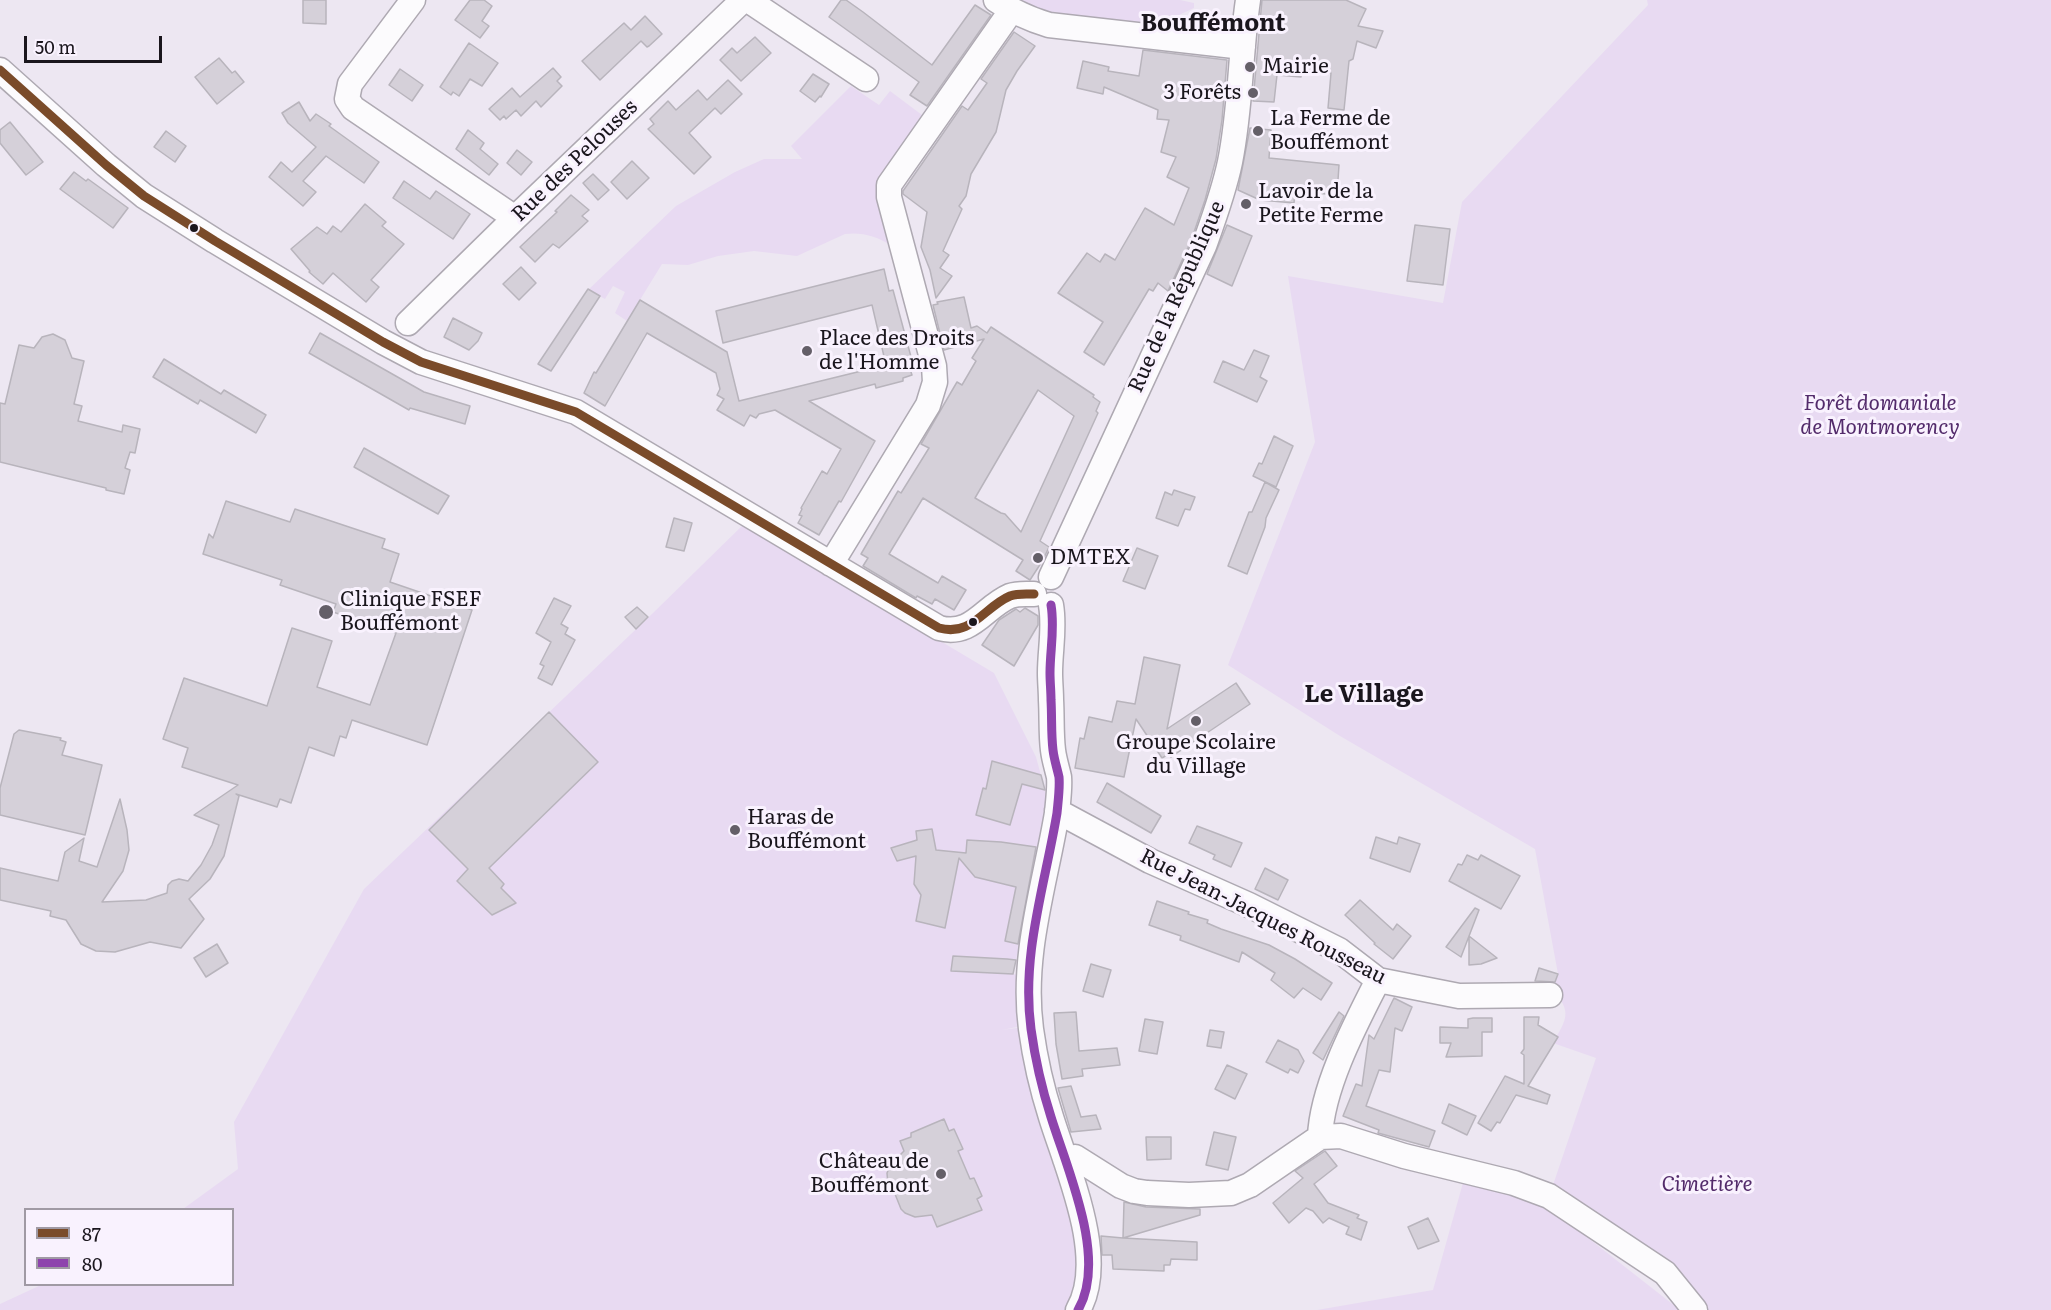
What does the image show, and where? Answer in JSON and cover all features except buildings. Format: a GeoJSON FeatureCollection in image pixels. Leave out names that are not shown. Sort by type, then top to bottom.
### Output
{"type":"FeatureCollection","features":[{"type":"Feature","properties":{"kind":"street"},"geometry":{"type":"LineString","coordinates":[[414,0],[350,84],[347,99],[353,108],[514,218]]}},
{"type":"Feature","properties":{"kind":"street","name":"Rue des Pelouses"},"geometry":{"type":"LineString","coordinates":[[408,324],[514,218],[743,0]]}},
{"type":"Feature","properties":{"kind":"street"},"geometry":{"type":"LineString","coordinates":[[748,0],[866,79]]}},
{"type":"Feature","properties":{"kind":"street","name":"Rue de la République"},"geometry":{"type":"LineString","coordinates":[[1045,592],[1204,246],[1221,200],[1231,160],[1238,110],[1248,0]]}},
{"type":"Feature","properties":{"kind":"street"},"geometry":{"type":"LineString","coordinates":[[831,564],[928,405],[935,382],[934,366],[889,197],[889,184],[1003,5],[1031,20],[1049,25],[1243,47]]}},
{"type":"Feature","properties":{"kind":"street"},"geometry":{"type":"LineString","coordinates":[[0,70],[144,196],[214,241],[383,342],[421,362],[576,412],[939,628],[963,629],[975,623],[1010,596],[1045,592],[1053,630],[1050,672],[1052,746],[1059,778],[1057,811],[1032,938],[1029,1007],[1034,1048],[1050,1115],[1086,1231],[1089,1256],[1085,1292],[1078,1310]]}},
{"type":"Feature","properties":{"kind":"street","name":"Rue Jean-Jacques Rousseau"},"geometry":{"type":"LineString","coordinates":[[1057,811],[1150,861],[1250,905],[1339,950],[1378,980],[1460,996],[1550,995]]}},
{"type":"Feature","properties":{"kind":"street"},"geometry":{"type":"LineString","coordinates":[[1320,1137],[1321,1119],[1340,1063],[1351,1034],[1378,980]]}},
{"type":"Feature","properties":{"kind":"street"},"geometry":{"type":"LineString","coordinates":[[1065,1159],[1075,1157],[1121,1186],[1134,1191],[1189,1195],[1231,1193],[1250,1185],[1320,1137],[1341,1136],[1404,1156],[1514,1183],[1549,1196],[1665,1273],[1695,1310]]}},
{"type":"Feature","properties":{"kind":"green space"},"geometry":{"type":"Polygon","coordinates":[[[1011,0],[1180,0],[1194,3],[1194,8],[1153,27],[1051,19],[1011,0]]]}},
{"type":"Feature","properties":{"kind":"green space"},"geometry":{"type":"Polygon","coordinates":[[[1647,0],[2051,0],[2051,1310],[1704,1310],[1676,1268],[1650,1249],[1552,1188],[1596,1058],[1553,1043],[1562,1027],[1565,1010],[1553,989],[1558,974],[1535,849],[1340,736],[1228,665],[1315,442],[1288,276],[1443,303],[1462,202],[1648,5],[1647,0]]]}},
{"type":"Feature","properties":{"kind":"green space"},"geometry":{"type":"Polygon","coordinates":[[[851,86],[879,105],[890,91],[922,115],[885,172],[890,245],[869,235],[845,234],[797,256],[754,251],[718,256],[688,265],[662,264],[627,321],[615,313],[625,292],[613,286],[605,299],[588,290],[676,206],[735,172],[764,159],[802,159],[791,146],[851,86]]]}},
{"type":"Feature","properties":{"kind":"green space"},"geometry":{"type":"Polygon","coordinates":[[[744,524],[994,673],[1036,757],[1045,790],[1047,811],[1013,974],[1019,975],[1022,1026],[1002,1030],[1031,1026],[1086,1231],[1078,1310],[0,1310],[0,1304],[39,1286],[234,1286],[234,1208],[184,1208],[238,1169],[234,1122],[364,889],[744,524]]]}},
{"type":"Feature","properties":{"kind":"green space"},"geometry":{"type":"Polygon","coordinates":[[[1466,1172],[1546,1205],[1680,1310],[1317,1310],[1433,1290],[1466,1172]]]}},
{"type":"Feature","properties":{"kind":"transit line","name":"87"},"geometry":{"type":"LineString","coordinates":[[0,70],[144,196],[383,342],[421,362],[576,412],[939,628],[950,630],[969,625],[1010,596],[1034,594]]}},
{"type":"Feature","properties":{"kind":"transit line","name":"80"},"geometry":{"type":"LineString","coordinates":[[1051,605],[1052,738],[1059,790],[1057,813],[1032,947],[1029,1001],[1031,1029],[1042,1084],[1082,1214],[1087,1240],[1089,1266],[1086,1289],[1078,1310]]}},
{"type":"Feature","properties":{"kind":"place","name":"Mairie"},"geometry":{"type":"Point","coordinates":[1250,67]}},
{"type":"Feature","properties":{"kind":"place","name":"3 Forêts"},"geometry":{"type":"Point","coordinates":[1253,93]}},
{"type":"Feature","properties":{"kind":"place","name":"La Ferme de Bouffémont"},"geometry":{"type":"Point","coordinates":[1258,131]}},
{"type":"Feature","properties":{"kind":"place","name":"Lavoir de la Petite Ferme"},"geometry":{"type":"Point","coordinates":[1246,204]}},
{"type":"Feature","properties":{"kind":"place","name":"Place des Droits de l'Homme"},"geometry":{"type":"Point","coordinates":[807,351]}},
{"type":"Feature","properties":{"kind":"place","name":"DMTEX"},"geometry":{"type":"Point","coordinates":[1038,558]}},
{"type":"Feature","properties":{"kind":"place","name":"Clinique FSEF Bouffémont"},"geometry":{"type":"Point","coordinates":[326,612]}},
{"type":"Feature","properties":{"kind":"place","name":"Groupe Scolaire du Village"},"geometry":{"type":"Point","coordinates":[1196,721]}},
{"type":"Feature","properties":{"kind":"place","name":"Haras de Bouffémont"},"geometry":{"type":"Point","coordinates":[735,830]}},
{"type":"Feature","properties":{"kind":"place","name":"Château de Bouffémont"},"geometry":{"type":"Point","coordinates":[941,1174]}},
{"type":"Feature","properties":{"kind":"district","name":"Bouffémont"},"geometry":{"type":"Point","coordinates":[1213,24]}},
{"type":"Feature","properties":{"kind":"district","name":"Le Village"},"geometry":{"type":"Point","coordinates":[1364,695]}},
{"type":"Feature","properties":{"kind":"park label","name":"Forêt domaniale de Montmorency"},"geometry":{"type":"Point","coordinates":[1880,416]}},
{"type":"Feature","properties":{"kind":"park label","name":"Cimetière"},"geometry":{"type":"Point","coordinates":[1707,1185]}}]}
